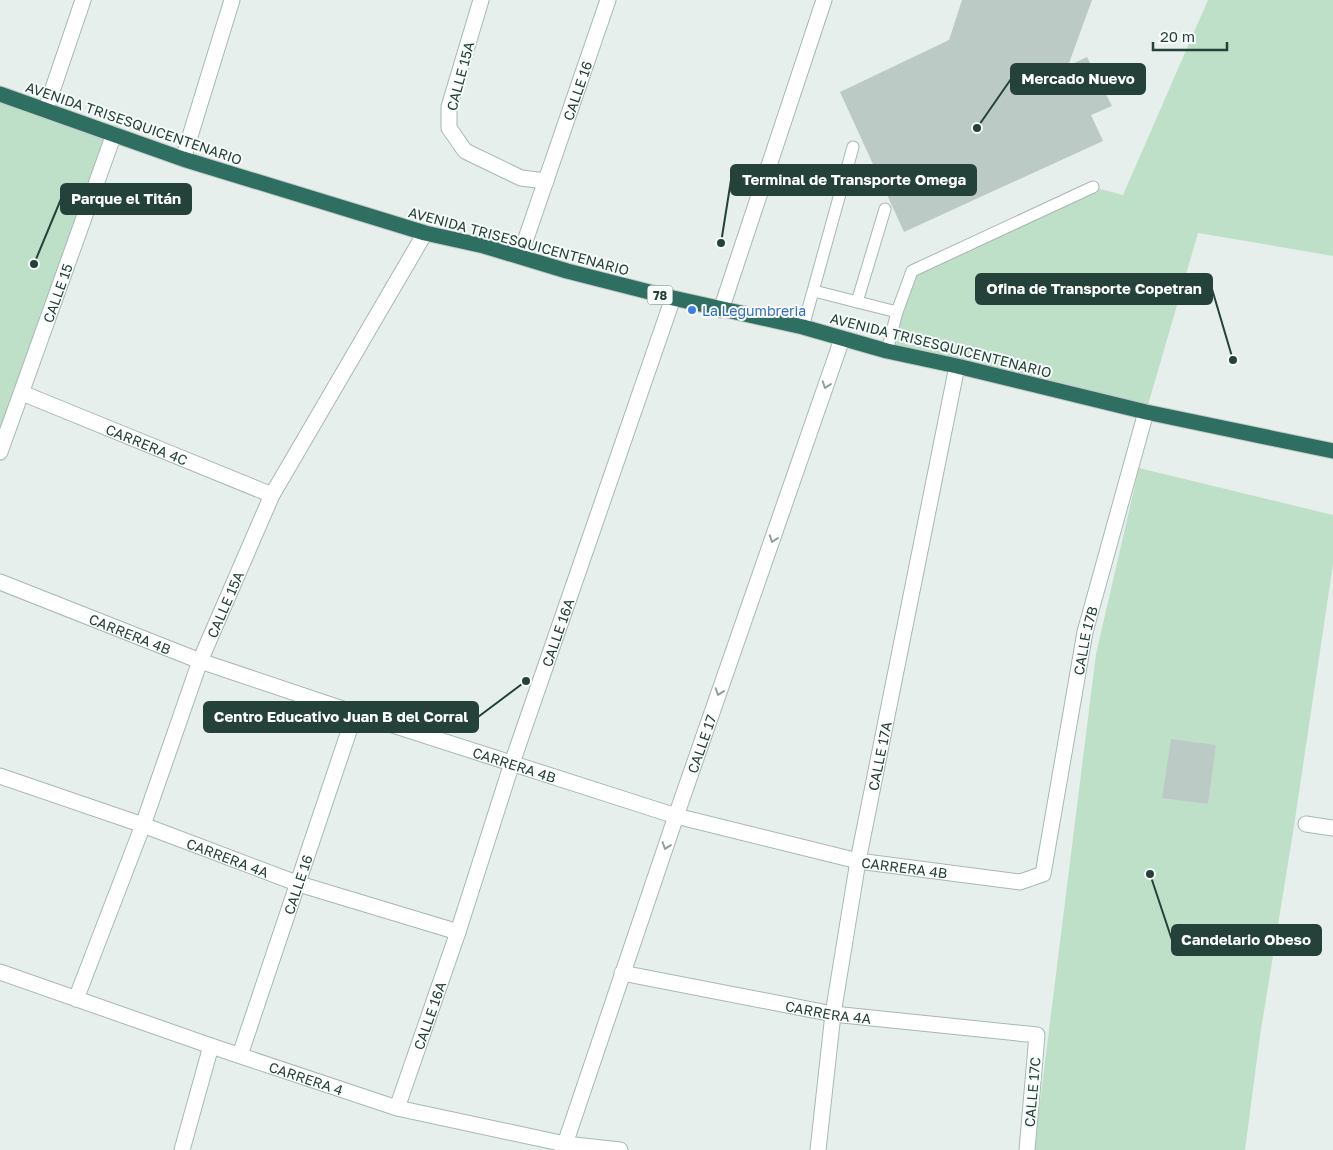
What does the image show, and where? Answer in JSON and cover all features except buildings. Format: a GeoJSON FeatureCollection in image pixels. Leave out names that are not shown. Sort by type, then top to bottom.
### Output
{"type":"FeatureCollection","features":[{"type":"Feature","properties":{"kind":"highway","name":"AVENIDA TRISESQUICENTENARIO"},"geometry":{"type":"LineString","coordinates":[[0,94],[183,159],[425,234],[520,256],[567,271],[721,310],[802,327],[887,351],[1146,412],[1333,451]]}},
{"type":"Feature","properties":{"kind":"street"},"geometry":{"type":"LineString","coordinates":[[46,109],[83,0]]}},
{"type":"Feature","properties":{"kind":"street"},"geometry":{"type":"LineString","coordinates":[[183,159],[232,0]]}},
{"type":"Feature","properties":{"kind":"street","name":"CALLE 15A"},"geometry":{"type":"LineString","coordinates":[[481,0],[449,106],[449,128],[465,151],[521,178],[546,181]]}},
{"type":"Feature","properties":{"kind":"street","name":"CALLE 16"},"geometry":{"type":"LineString","coordinates":[[520,256],[608,0]]}},
{"type":"Feature","properties":{"kind":"street"},"geometry":{"type":"LineString","coordinates":[[721,310],[824,0]]}},
{"type":"Feature","properties":{"kind":"street","name":"CALLE 15"},"geometry":{"type":"LineString","coordinates":[[0,452],[114,134]]}},
{"type":"Feature","properties":{"kind":"street","name":"CALLE 15A"},"geometry":{"type":"LineString","coordinates":[[76,999],[143,825],[200,661],[272,495],[425,234]]}},
{"type":"Feature","properties":{"kind":"street","name":"CALLE 16A"},"geometry":{"type":"LineString","coordinates":[[397,1108],[458,932],[512,763],[673,298]]}},
{"type":"Feature","properties":{"kind":"street","name":"CALLE 17"},"geometry":{"type":"LineString","coordinates":[[564,1147],[676,816],[842,339]]}},
{"type":"Feature","properties":{"kind":"street","name":"CALLE 17A"},"geometry":{"type":"LineString","coordinates":[[818,1150],[834,1014],[858,861],[957,366]]}},
{"type":"Feature","properties":{"kind":"street","name":"CARRERA 4C"},"geometry":{"type":"LineString","coordinates":[[22,393],[272,495]]}},
{"type":"Feature","properties":{"kind":"street","name":"CALLE 17B"},"geometry":{"type":"LineString","coordinates":[[1043,874],[1084,632],[1146,412]]}},
{"type":"Feature","properties":{"kind":"street","name":"CARRERA 4B"},"geometry":{"type":"LineString","coordinates":[[0,582],[200,661],[676,816],[858,861],[1020,882],[1043,874]]}},
{"type":"Feature","properties":{"kind":"street","name":"CALLE 16"},"geometry":{"type":"LineString","coordinates":[[240,1055],[355,713]]}},
{"type":"Feature","properties":{"kind":"street","name":"CARRERA 4A"},"geometry":{"type":"LineString","coordinates":[[0,776],[143,825],[299,884],[458,932]]}},
{"type":"Feature","properties":{"kind":"street"},"geometry":{"type":"LineString","coordinates":[[1306,824],[1333,828]]}},
{"type":"Feature","properties":{"kind":"street","name":"CARRERA 4"},"geometry":{"type":"LineString","coordinates":[[0,972],[211,1046],[397,1108],[564,1147],[620,1150]]}},
{"type":"Feature","properties":{"kind":"street","name":"CARRERA 4A"},"geometry":{"type":"LineString","coordinates":[[622,973],[834,1014],[1037,1035]]}},
{"type":"Feature","properties":{"kind":"street","name":"CALLE 17C"},"geometry":{"type":"LineString","coordinates":[[1026,1150],[1037,1035]]}},
{"type":"Feature","properties":{"kind":"street"},"geometry":{"type":"LineString","coordinates":[[182,1150],[211,1046]]}},
{"type":"Feature","properties":{"kind":"lane"},"geometry":{"type":"LineString","coordinates":[[802,327],[814,291],[853,147]]}},
{"type":"Feature","properties":{"kind":"lane"},"geometry":{"type":"LineString","coordinates":[[887,351],[897,312],[912,271],[1093,187]]}},
{"type":"Feature","properties":{"kind":"lane"},"geometry":{"type":"LineString","coordinates":[[857,302],[885,209]]}},
{"type":"Feature","properties":{"kind":"lane"},"geometry":{"type":"LineString","coordinates":[[814,291],[897,312]]}},
{"type":"Feature","properties":{"kind":"green space"},"geometry":{"type":"Polygon","coordinates":[[[1208,0],[1333,0],[1333,256],[1198,233],[1146,412],[887,351],[912,271],[1093,187],[1123,195],[1208,0]]]}},
{"type":"Feature","properties":{"kind":"green space"},"geometry":{"type":"Polygon","coordinates":[[[0,94],[114,134],[0,451],[0,94]]]}},
{"type":"Feature","properties":{"kind":"green space"},"geometry":{"type":"Polygon","coordinates":[[[1139,468],[1333,515],[1333,564],[1294,826],[1260,1036],[1245,1150],[1034,1150],[1096,654],[1139,468]]]}},
{"type":"Feature","properties":{"kind":"place","name":"Mercado Nuevo"},"geometry":{"type":"Point","coordinates":[977,128]}},
{"type":"Feature","properties":{"kind":"place","name":"Terminal de Transporte Omega"},"geometry":{"type":"Point","coordinates":[721,243]}},
{"type":"Feature","properties":{"kind":"place","name":"Parque el Titán"},"geometry":{"type":"Point","coordinates":[34,264]}},
{"type":"Feature","properties":{"kind":"place","name":"La Legumbreria"},"geometry":{"type":"Point","coordinates":[692,310]}},
{"type":"Feature","properties":{"kind":"place","name":"Ofina de Transporte Copetran"},"geometry":{"type":"Point","coordinates":[1233,360]}},
{"type":"Feature","properties":{"kind":"place","name":"Centro Educativo Juan B del Corral"},"geometry":{"type":"Point","coordinates":[526,681]}},
{"type":"Feature","properties":{"kind":"place","name":"Candelario Obeso"},"geometry":{"type":"Point","coordinates":[1150,874]}}]}
